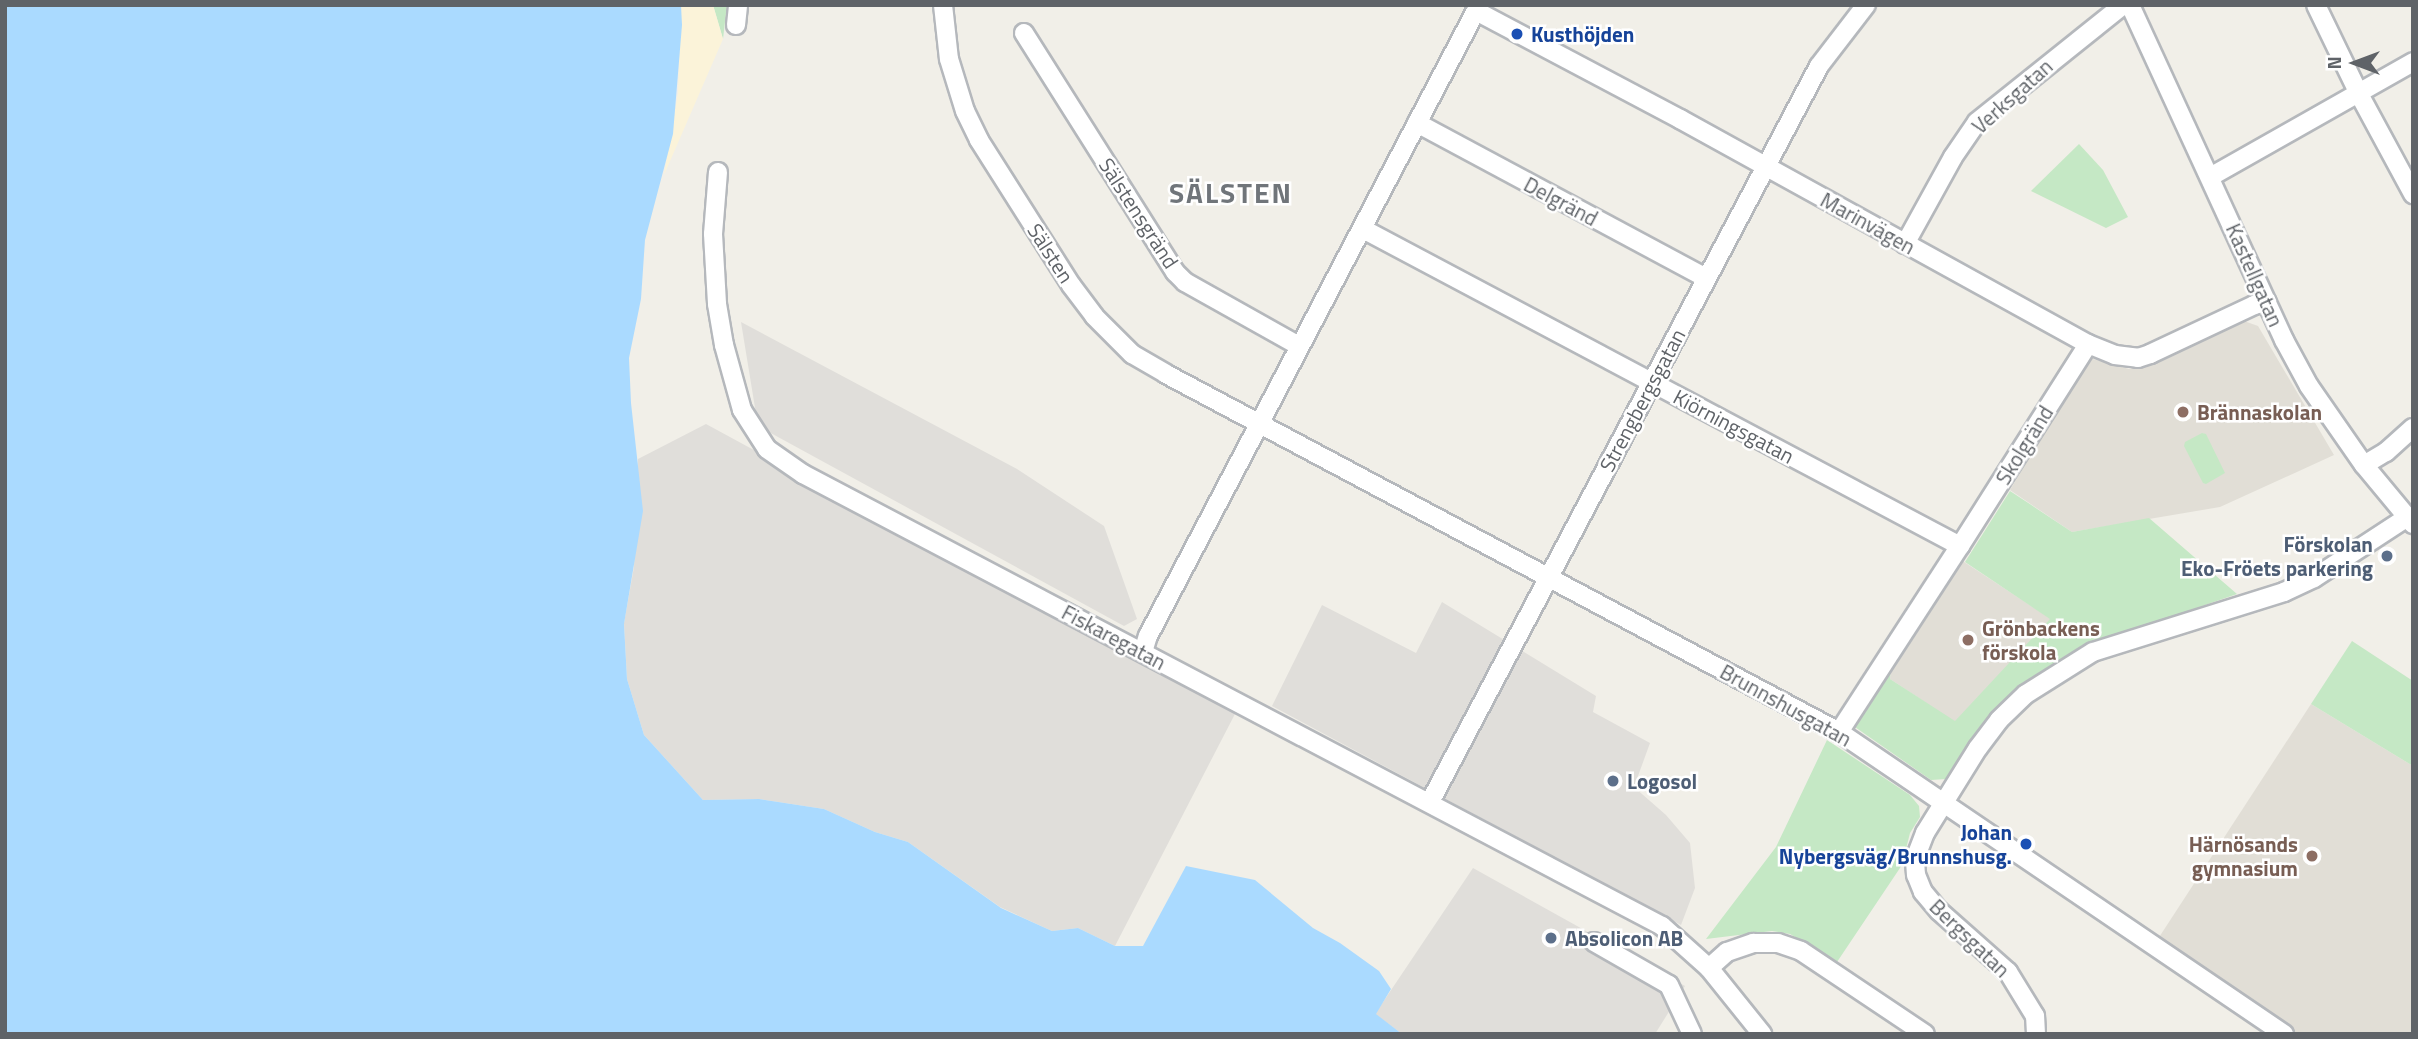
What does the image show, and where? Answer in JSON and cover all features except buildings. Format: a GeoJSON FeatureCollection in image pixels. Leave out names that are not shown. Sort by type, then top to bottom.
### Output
{"type":"FeatureCollection","features":[{"type":"Feature","properties":{"kind":"street"},"geometry":{"type":"LineString","coordinates":[[736,25],[738,5]]}},
{"type":"Feature","properties":{"kind":"street","name":"Sälsten"},"geometry":{"type":"LineString","coordinates":[[943,5],[948,59],[965,111],[992,162],[1094,316],[1132,354],[1260,424]]}},
{"type":"Feature","properties":{"kind":"street","name":"Strengbergsgatan"},"geometry":{"type":"LineString","coordinates":[[1430,802],[1819,66],[1866,5]]}},
{"type":"Feature","properties":{"kind":"street","name":"Verksgatan"},"geometry":{"type":"LineString","coordinates":[[1905,244],[1953,157],[1977,122],[2009,93],[2123,5]]}},
{"type":"Feature","properties":{"kind":"street","name":"Kastellgatan"},"geometry":{"type":"LineString","coordinates":[[2130,5],[2267,302],[2309,386],[2364,466],[2410,521]]}},
{"type":"Feature","properties":{"kind":"street"},"geometry":{"type":"LineString","coordinates":[[2316,5],[2358,94],[2413,194]]}},
{"type":"Feature","properties":{"kind":"street"},"geometry":{"type":"LineString","coordinates":[[1143,652],[1147,636],[1478,8]]}},
{"type":"Feature","properties":{"kind":"street","name":"Marinvägen"},"geometry":{"type":"LineString","coordinates":[[1478,8],[2088,344],[2115,355],[2138,358],[2267,302]]}},
{"type":"Feature","properties":{"kind":"street","name":"Sälstensgränd"},"geometry":{"type":"LineString","coordinates":[[1024,33],[1175,272],[1192,287],[1299,346]]}},
{"type":"Feature","properties":{"kind":"street"},"geometry":{"type":"LineString","coordinates":[[2210,177],[2413,62]]}},
{"type":"Feature","properties":{"kind":"street","name":"Delgränd"},"geometry":{"type":"LineString","coordinates":[[1417,122],[1706,278]]}},
{"type":"Feature","properties":{"kind":"street","name":"Fiskaregatan"},"geometry":{"type":"LineString","coordinates":[[718,172],[713,234],[717,304],[724,345],[742,410],[766,449],[803,474],[1662,926],[1709,968],[1762,1034]]}},
{"type":"Feature","properties":{"kind":"street","name":"Kiörningsgatan"},"geometry":{"type":"LineString","coordinates":[[1363,229],[1958,545]]}},
{"type":"Feature","properties":{"kind":"street","name":"Skolgränd"},"geometry":{"type":"LineString","coordinates":[[1839,732],[2088,344]]}},
{"type":"Feature","properties":{"kind":"street","name":"Brunnshusgatan"},"geometry":{"type":"LineString","coordinates":[[1260,424],[1839,732],[2284,1034]]}},
{"type":"Feature","properties":{"kind":"street"},"geometry":{"type":"LineString","coordinates":[[2364,466],[2386,452],[2413,428]]}},
{"type":"Feature","properties":{"kind":"street","name":"Bergsgatan"},"geometry":{"type":"LineString","coordinates":[[2036,1034],[2035,1016],[2008,972],[1939,911],[1923,891],[1916,874],[1915,859],[1925,833],[1959,777],[1999,720],[2026,694],[2059,672],[2105,648],[2284,592],[2314,578],[2410,521]]}},
{"type":"Feature","properties":{"kind":"street"},"geometry":{"type":"LineString","coordinates":[[1594,942],[1669,985],[1692,1034]]}},
{"type":"Feature","properties":{"kind":"street"},"geometry":{"type":"LineString","coordinates":[[1709,968],[1727,952],[1753,943],[1778,943],[1801,951],[1924,1034]]}},
{"type":"Feature","properties":{"kind":"shaded area","name":"Brännaskolan"},"geometry":{"type":"Polygon","coordinates":[[[2241,320],[2258,326],[2334,455],[2220,507],[2072,532],[2010,490],[2089,358],[2129,369],[2159,362],[2241,320]]]}},
{"type":"Feature","properties":{"kind":"shaded area"},"geometry":{"type":"Polygon","coordinates":[[[741,322],[1017,469],[1104,526],[1137,619],[1124,626],[758,426],[741,322]]]}},
{"type":"Feature","properties":{"kind":"shaded area"},"geometry":{"type":"Polygon","coordinates":[[[706,424],[1236,712],[1115,946],[1078,928],[1052,931],[1000,907],[908,842],[875,832],[824,809],[759,799],[703,800],[644,735],[627,679],[624,623],[634,567],[638,459],[706,424]]]}},
{"type":"Feature","properties":{"kind":"shaded area","name":"Grönbackens förskola"},"geometry":{"type":"Polygon","coordinates":[[[1958,558],[2051,619],[1955,722],[1890,679],[1891,661],[1958,558]]]}},
{"type":"Feature","properties":{"kind":"shaded area"},"geometry":{"type":"Polygon","coordinates":[[[1442,602],[1596,696],[1593,712],[1650,743],[1634,787],[1666,815],[1690,843],[1695,888],[1681,925],[1272,706],[1322,605],[1416,653],[1442,602]]]}},
{"type":"Feature","properties":{"kind":"shaded area","name":"Härnösands gymnasium"},"geometry":{"type":"Polygon","coordinates":[[[2311,704],[2413,766],[2413,1034],[2292,1034],[2154,945],[2311,704]]]}},
{"type":"Feature","properties":{"kind":"shaded area"},"geometry":{"type":"Polygon","coordinates":[[[1473,868],[1685,986],[1655,1034],[1402,1034],[1375,1014],[1473,868]]]}},
{"type":"Feature","properties":{"kind":"green space"},"geometry":{"type":"Polygon","coordinates":[[[713,5],[727,5],[723,39],[713,5]]]}},
{"type":"Feature","properties":{"kind":"green space"},"geometry":{"type":"Polygon","coordinates":[[[2079,144],[2103,170],[2128,217],[2106,228],[2031,191],[2079,144]]]}},
{"type":"Feature","properties":{"kind":"green space"},"geometry":{"type":"Polygon","coordinates":[[[2202,433],[2206,434],[2225,473],[2206,484],[2184,446],[2185,442],[2202,433]]]}},
{"type":"Feature","properties":{"kind":"green space"},"geometry":{"type":"Polygon","coordinates":[[[2010,491],[2072,532],[2149,518],[2237,594],[2080,648],[2033,678],[1985,723],[1946,779],[1931,780],[1852,725],[1891,661],[1890,679],[1955,721],[2050,619],[1965,562],[2010,491]]]}},
{"type":"Feature","properties":{"kind":"green space"},"geometry":{"type":"Polygon","coordinates":[[[2352,641],[2413,681],[2413,766],[2311,704],[2352,641]]]}},
{"type":"Feature","properties":{"kind":"green space"},"geometry":{"type":"Polygon","coordinates":[[[1827,740],[1910,795],[1919,806],[1920,817],[1910,833],[1902,865],[1837,962],[1790,934],[1772,931],[1706,939],[1776,847],[1827,740]]]}},
{"type":"Feature","properties":{"kind":"sand"},"geometry":{"type":"Polygon","coordinates":[[[681,5],[713,5],[723,39],[664,175],[678,93],[681,5]]]}},
{"type":"Feature","properties":{"kind":"water"},"geometry":{"type":"Polygon","coordinates":[[[5,5],[681,5],[682,25],[673,134],[645,240],[641,299],[629,358],[631,403],[643,511],[624,624],[627,679],[644,735],[703,800],[759,799],[824,809],[875,832],[908,842],[1001,908],[1052,931],[1078,928],[1115,946],[1143,946],[1186,866],[1255,880],[1313,928],[1340,943],[1379,971],[1391,989],[1376,1014],[1402,1034],[5,1034],[5,5]]]}},
{"type":"Feature","properties":{"kind":"place","name":"Kusthöjden"},"geometry":{"type":"Point","coordinates":[1517,34]}},
{"type":"Feature","properties":{"kind":"place","name":"Brännaskolan"},"geometry":{"type":"Point","coordinates":[2183,412]}},
{"type":"Feature","properties":{"kind":"place","name":"Förskolan Eko-Fröets parkering"},"geometry":{"type":"Point","coordinates":[2387,556]}},
{"type":"Feature","properties":{"kind":"place","name":"Grönbackens förskola"},"geometry":{"type":"Point","coordinates":[1968,640]}},
{"type":"Feature","properties":{"kind":"place","name":"Logosol"},"geometry":{"type":"Point","coordinates":[1613,781]}},
{"type":"Feature","properties":{"kind":"place","name":"Johan Nybergsväg/Brunnshusg."},"geometry":{"type":"Point","coordinates":[2026,844]}},
{"type":"Feature","properties":{"kind":"place","name":"Härnösands gymnasium"},"geometry":{"type":"Point","coordinates":[2312,856]}},
{"type":"Feature","properties":{"kind":"place","name":"Absolicon AB"},"geometry":{"type":"Point","coordinates":[1551,938]}},
{"type":"Feature","properties":{"kind":"district","name":"SÄLSTEN"},"geometry":{"type":"Point","coordinates":[1231,193]}}]}
